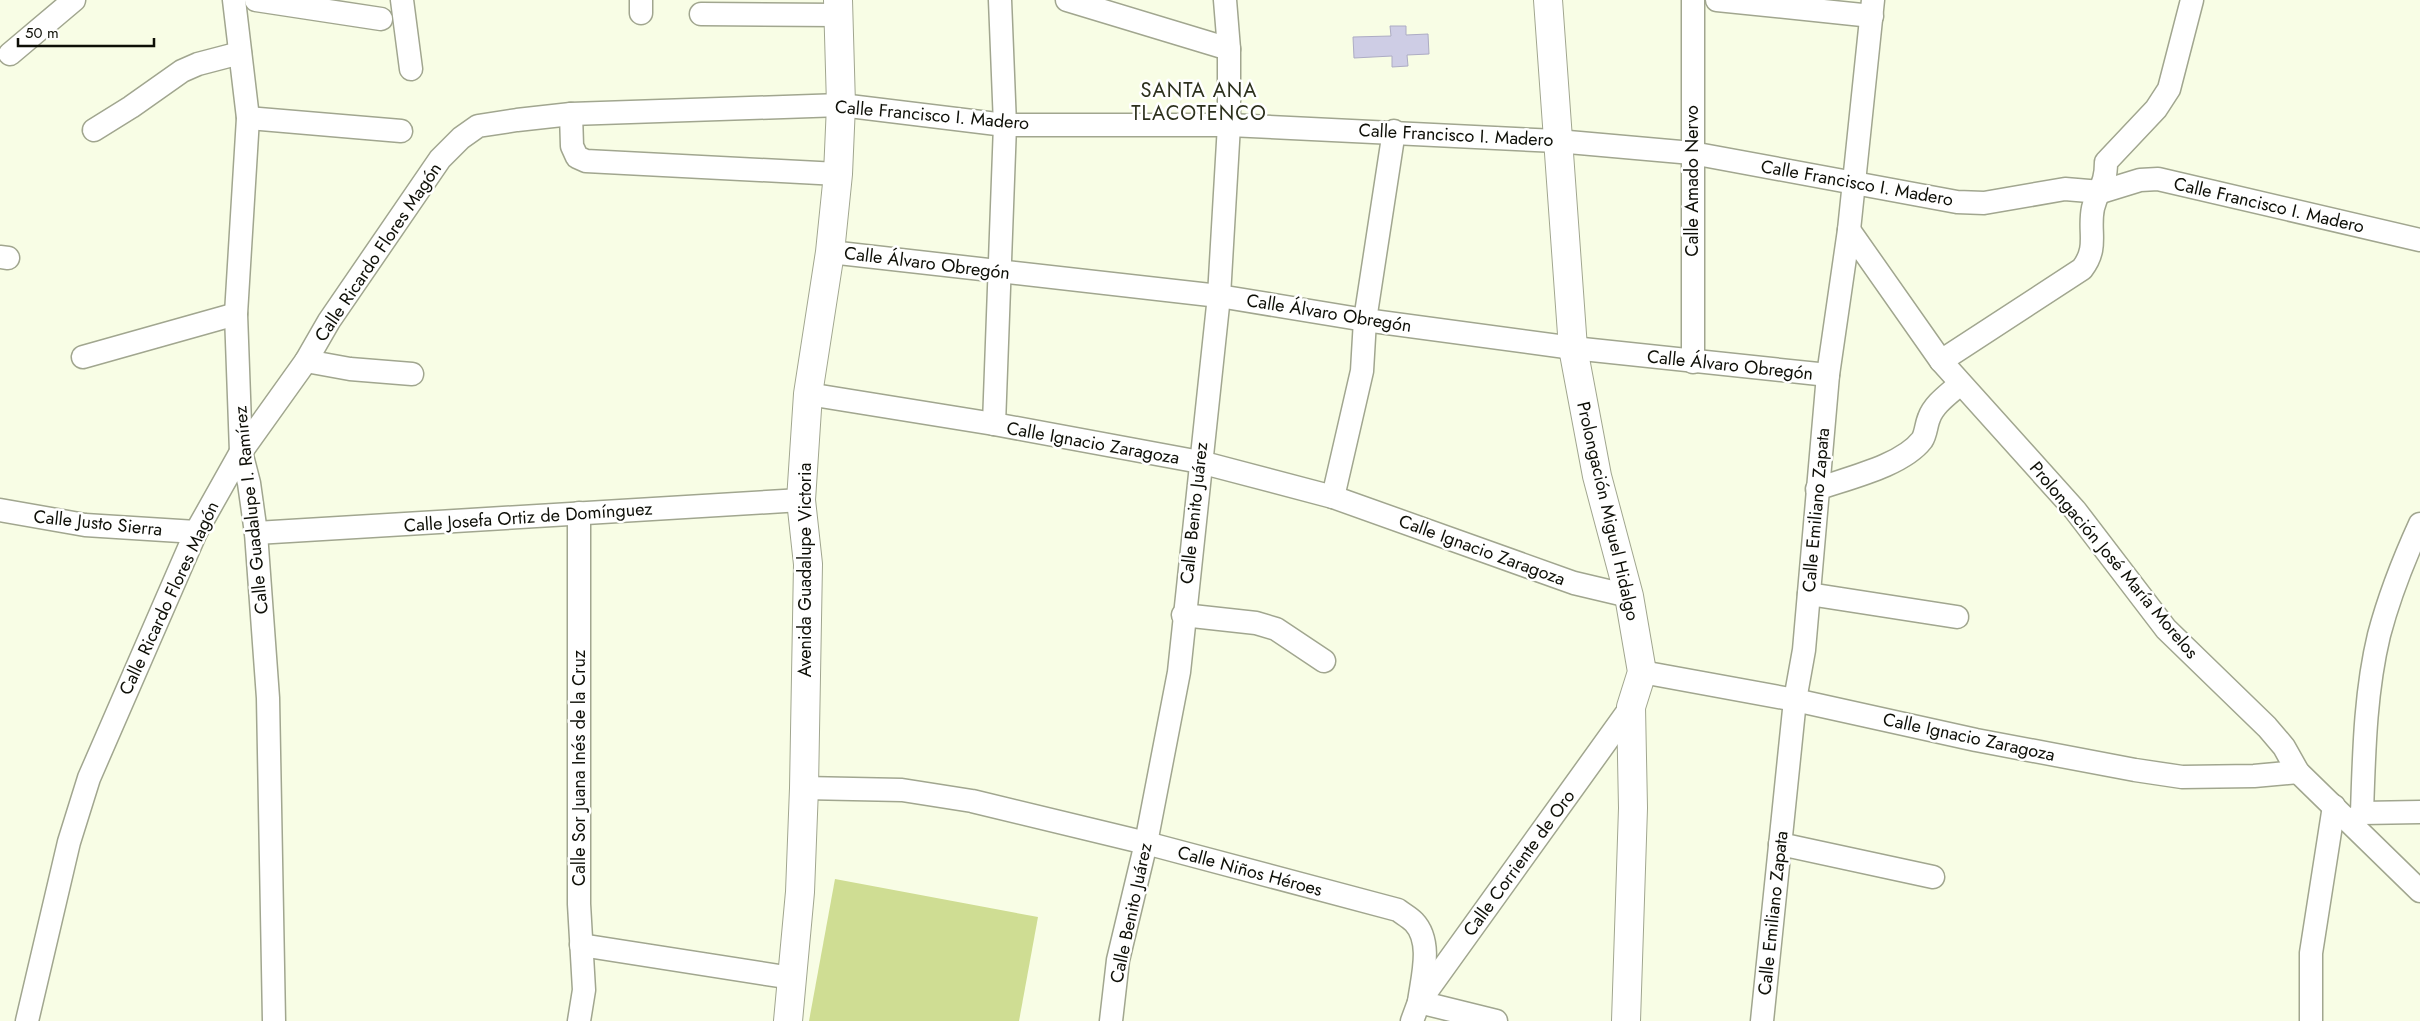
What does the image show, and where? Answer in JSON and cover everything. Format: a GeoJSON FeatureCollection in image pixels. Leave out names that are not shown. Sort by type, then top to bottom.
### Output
{"type":"FeatureCollection","features":[{"type":"Feature","properties":{"kind":"street"},"geometry":{"type":"LineString","coordinates":[[10,54],[74,0]]}},
{"type":"Feature","properties":{"kind":"street","name":"Calle Guadalupe I. Ramírez"},"geometry":{"type":"LineString","coordinates":[[234,0],[248,118],[236,314],[241,452],[249,483],[256,533],[268,698],[274,1021]]}},
{"type":"Feature","properties":{"kind":"street"},"geometry":{"type":"LineString","coordinates":[[256,0],[381,19]]}},
{"type":"Feature","properties":{"kind":"street"},"geometry":{"type":"LineString","coordinates":[[402,0],[411,69]]}},
{"type":"Feature","properties":{"kind":"street"},"geometry":{"type":"LineString","coordinates":[[994,424],[1005,125],[1000,0]]}},
{"type":"Feature","properties":{"kind":"street"},"geometry":{"type":"LineString","coordinates":[[1067,0],[1229,48]]}},
{"type":"Feature","properties":{"kind":"street","name":"Calle Benito Juárez"},"geometry":{"type":"LineString","coordinates":[[1111,1021],[1118,960],[1146,843],[1179,672],[1219,296],[1229,125],[1229,48],[1225,0]]}},
{"type":"Feature","properties":{"kind":"street","name":"Prolongación Miguel Hidalgo"},"geometry":{"type":"LineString","coordinates":[[1548,0],[1573,348],[1598,476],[1629,596],[1642,672],[1631,707],[1633,808],[1626,1021]]}},
{"type":"Feature","properties":{"kind":"street","name":"Calle Amado Nervo"},"geometry":{"type":"LineString","coordinates":[[1693,0],[1693,362]]}},
{"type":"Feature","properties":{"kind":"street"},"geometry":{"type":"LineString","coordinates":[[1717,0],[1872,8]]}},
{"type":"Feature","properties":{"kind":"street"},"geometry":{"type":"LineString","coordinates":[[1941,361],[2082,269],[2090,258],[2094,208],[2106,178],[2106,162],[2156,109],[2168,89],[2192,0]]}},
{"type":"Feature","properties":{"kind":"street"},"geometry":{"type":"LineString","coordinates":[[700,14],[838,7]]}},
{"type":"Feature","properties":{"kind":"street","name":"Avenida Guadalupe Victoria"},"geometry":{"type":"LineString","coordinates":[[788,1021],[800,892],[804,788],[808,564],[801,500],[808,394],[830,252],[838,174],[841,104],[838,7]]}},
{"type":"Feature","properties":{"kind":"street","name":"Calle Emiliano Zapata"},"geometry":{"type":"LineString","coordinates":[[1762,1021],[1795,700],[1804,650],[1828,375],[1849,230],[1872,8]]}},
{"type":"Feature","properties":{"kind":"street"},"geometry":{"type":"LineString","coordinates":[[94,130],[131,107],[182,71],[198,64],[240,53]]}},
{"type":"Feature","properties":{"kind":"street","name":"Calle Francisco I. Madero"},"geometry":{"type":"LineString","coordinates":[[478,126],[571,114],[841,104],[1005,125],[1229,125],[1557,141],[1692,153],[1966,203],[1984,203],[2065,189],[2100,192],[2140,180],[2158,179],[2420,240]]}},
{"type":"Feature","properties":{"kind":"street"},"geometry":{"type":"LineString","coordinates":[[571,114],[572,146],[577,157],[586,162],[838,174]]}},
{"type":"Feature","properties":{"kind":"street"},"geometry":{"type":"LineString","coordinates":[[248,118],[401,131]]}},
{"type":"Feature","properties":{"kind":"street","name":"Calle Ricardo Flores Magón"},"geometry":{"type":"LineString","coordinates":[[27,1021],[69,842],[89,778],[196,532],[241,452],[306,361],[329,322],[440,159],[461,138],[478,126]]}},
{"type":"Feature","properties":{"kind":"street"},"geometry":{"type":"LineString","coordinates":[[1333,497],[1362,371],[1366,320],[1394,132]]}},
{"type":"Feature","properties":{"kind":"street","name":"Prolongación José María Morelos"},"geometry":{"type":"LineString","coordinates":[[1849,230],[1941,361],[2075,510],[2166,629],[2267,727],[2284,747],[2298,772],[2334,806],[2356,818],[2420,891]]}},
{"type":"Feature","properties":{"kind":"street","name":"Calle Álvaro Obregón"},"geometry":{"type":"LineString","coordinates":[[830,252],[1219,296],[1366,320],[1573,348],[1828,375]]}},
{"type":"Feature","properties":{"kind":"street"},"geometry":{"type":"LineString","coordinates":[[83,357],[236,314]]}},
{"type":"Feature","properties":{"kind":"street"},"geometry":{"type":"LineString","coordinates":[[306,361],[350,369],[412,374]]}},
{"type":"Feature","properties":{"kind":"street"},"geometry":{"type":"LineString","coordinates":[[1817,490],[1891,462],[1910,452],[1923,439],[1929,416],[1939,403],[1960,384]]}},
{"type":"Feature","properties":{"kind":"street","name":"Calle Ignacio Zaragoza"},"geometry":{"type":"LineString","coordinates":[[808,394],[994,424],[1200,462],[1333,497],[1574,583],[1629,596]]}},
{"type":"Feature","properties":{"kind":"street","name":"Calle Josefa Ortiz de Domínguez"},"geometry":{"type":"LineString","coordinates":[[256,533],[801,500]]}},
{"type":"Feature","properties":{"kind":"street","name":"Calle Justo Sierra"},"geometry":{"type":"LineString","coordinates":[[0,510],[85,524],[196,532]]}},
{"type":"Feature","properties":{"kind":"street","name":"Calle Sor Juana Inés de la Cruz"},"geometry":{"type":"LineString","coordinates":[[579,513],[580,946],[584,990],[579,1021]]}},
{"type":"Feature","properties":{"kind":"street"},"geometry":{"type":"LineString","coordinates":[[2420,524],[2392,594],[2379,635],[2370,686],[2364,759],[2356,818],[2420,812]]}},
{"type":"Feature","properties":{"kind":"street"},"geometry":{"type":"LineString","coordinates":[[1809,594],[1957,617]]}},
{"type":"Feature","properties":{"kind":"street"},"geometry":{"type":"LineString","coordinates":[[1184,615],[1256,623],[1276,629],[1324,661]]}},
{"type":"Feature","properties":{"kind":"street","name":"Calle Ignacio Zaragoza"},"geometry":{"type":"LineString","coordinates":[[1642,672],[1795,700],[1976,740],[2135,770],[2182,777],[2254,776],[2298,772]]}},
{"type":"Feature","properties":{"kind":"street","name":"Calle Corriente de Oro"},"geometry":{"type":"LineString","coordinates":[[1416,1012],[1631,707]]}},
{"type":"Feature","properties":{"kind":"street","name":"Calle Niños Héroes"},"geometry":{"type":"LineString","coordinates":[[804,788],[902,790],[972,801],[1146,843],[1398,910],[1415,922],[1424,942],[1425,964],[1416,1012]]}},
{"type":"Feature","properties":{"kind":"street"},"geometry":{"type":"LineString","coordinates":[[2311,1021],[2311,953],[2334,806]]}},
{"type":"Feature","properties":{"kind":"street"},"geometry":{"type":"LineString","coordinates":[[1780,844],[1933,877]]}},
{"type":"Feature","properties":{"kind":"street"},"geometry":{"type":"LineString","coordinates":[[580,946],[792,978]]}},
{"type":"Feature","properties":{"kind":"street"},"geometry":{"type":"LineString","coordinates":[[1416,1012],[1496,1021]]}},
{"type":"Feature","properties":{"kind":"green space"},"geometry":{"type":"Polygon","coordinates":[[[835,879],[1038,917],[1019,1021],[809,1021],[835,879]]]}},
{"type":"Feature","properties":{"kind":"building"},"geometry":{"type":"Polygon","coordinates":[[[1390,26],[1406,26],[1406,35],[1428,34],[1429,54],[1407,55],[1408,66],[1392,67],[1392,56],[1354,58],[1353,37],[1391,36],[1390,26]]]}},
{"type":"Feature","properties":{"kind":"district","name":"SANTA ANA TLACOTENCO"},"geometry":{"type":"Point","coordinates":[1199,102]}}]}
